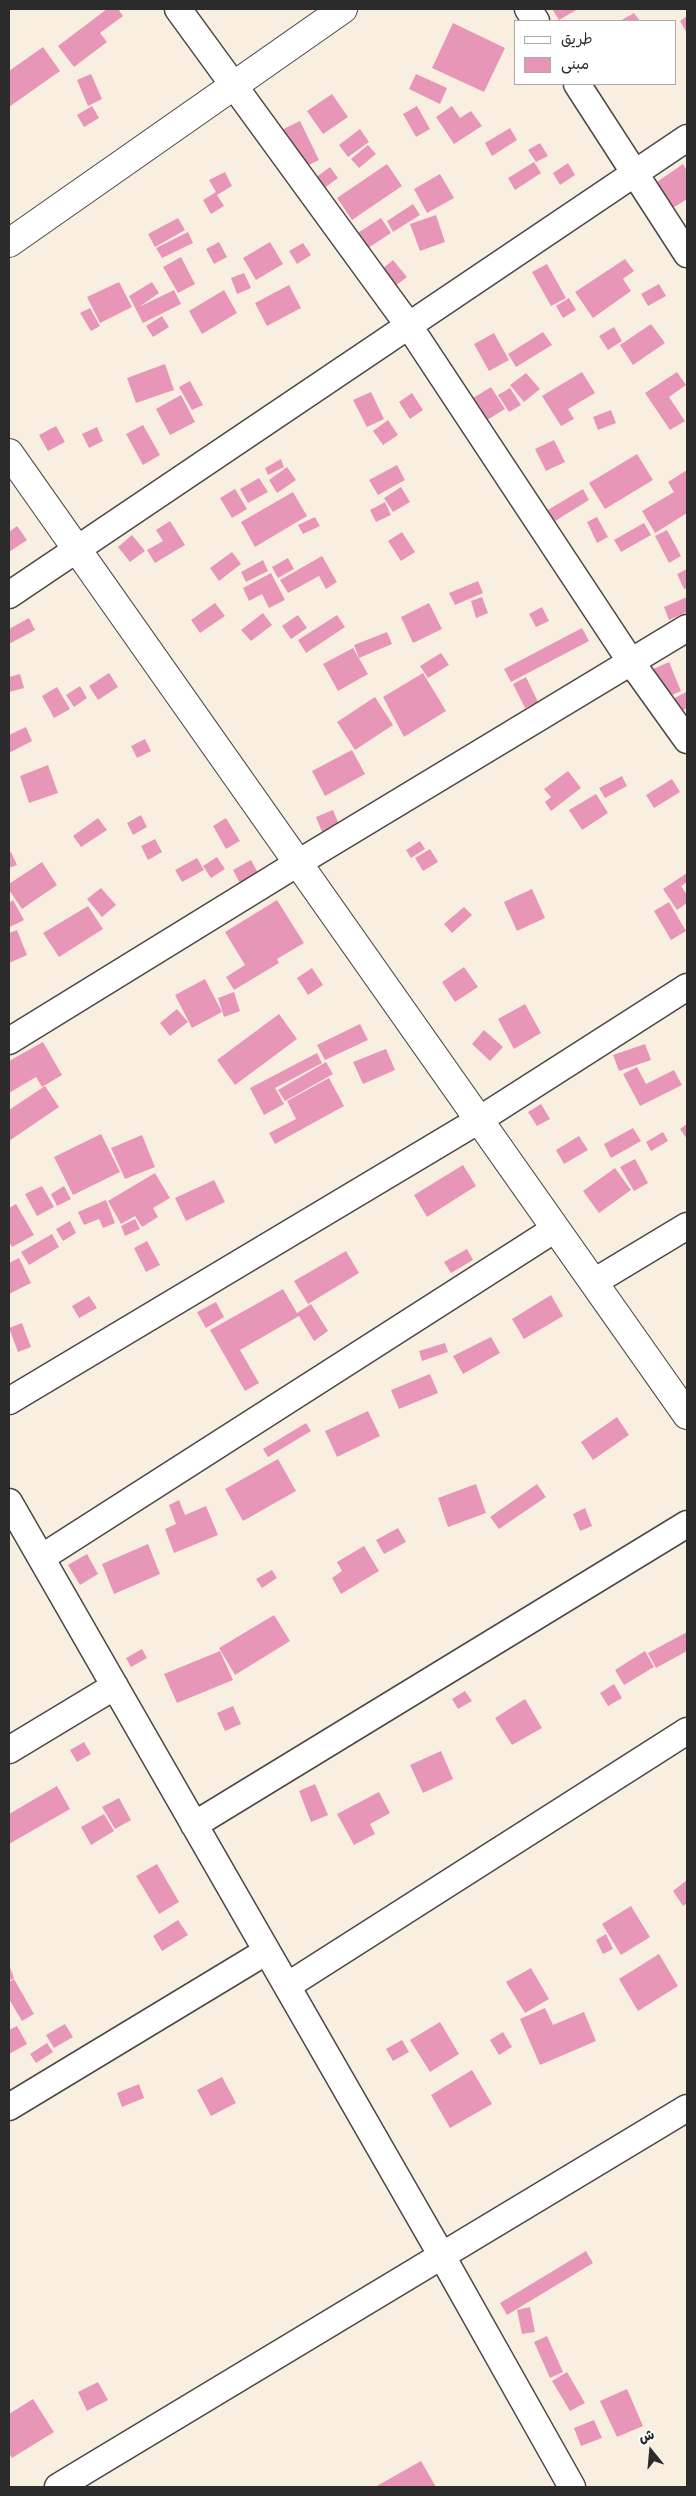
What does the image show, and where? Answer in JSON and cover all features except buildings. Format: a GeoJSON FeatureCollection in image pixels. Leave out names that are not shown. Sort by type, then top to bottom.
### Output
{"type":"FeatureCollection","features":[{"type":"Feature","properties":{"kind":"main road"},"geometry":{"type":"LineString","coordinates":[[9,243],[343,9]]}},
{"type":"Feature","properties":{"kind":"main road"},"geometry":{"type":"LineString","coordinates":[[9,453],[687,1416]]}},
{"type":"Feature","properties":{"kind":"street"},"geometry":{"type":"LineString","coordinates":[[178,9],[409,326],[631,662],[687,740]]}},
{"type":"Feature","properties":{"kind":"street"},"geometry":{"type":"LineString","coordinates":[[528,9],[535,20]]}},
{"type":"Feature","properties":{"kind":"street"},"geometry":{"type":"LineString","coordinates":[[578,85],[687,254]]}},
{"type":"Feature","properties":{"kind":"street"},"geometry":{"type":"LineString","coordinates":[[9,595],[687,138]]}},
{"type":"Feature","properties":{"kind":"street"},"geometry":{"type":"LineString","coordinates":[[9,1041],[298,863],[687,628]]}},
{"type":"Feature","properties":{"kind":"street"},"geometry":{"type":"LineString","coordinates":[[9,1401],[479,1120],[687,987]]}},
{"type":"Feature","properties":{"kind":"street"},"geometry":{"type":"LineString","coordinates":[[594,1282],[687,1226]]}},
{"type":"Feature","properties":{"kind":"street"},"geometry":{"type":"LineString","coordinates":[[41,1558],[556,1229]]}},
{"type":"Feature","properties":{"kind":"street"},"geometry":{"type":"LineString","coordinates":[[9,1502],[442,2256],[572,2487]]}},
{"type":"Feature","properties":{"kind":"street"},"geometry":{"type":"LineString","coordinates":[[194,1825],[687,1524]]}},
{"type":"Feature","properties":{"kind":"street"},"geometry":{"type":"LineString","coordinates":[[9,1750],[115,1686]]}},
{"type":"Feature","properties":{"kind":"street"},"geometry":{"type":"LineString","coordinates":[[287,1986],[687,1731]]}},
{"type":"Feature","properties":{"kind":"street"},"geometry":{"type":"LineString","coordinates":[[9,2107],[267,1951]]}},
{"type":"Feature","properties":{"kind":"street"},"geometry":{"type":"LineString","coordinates":[[58,2487],[687,2108]]}}]}
